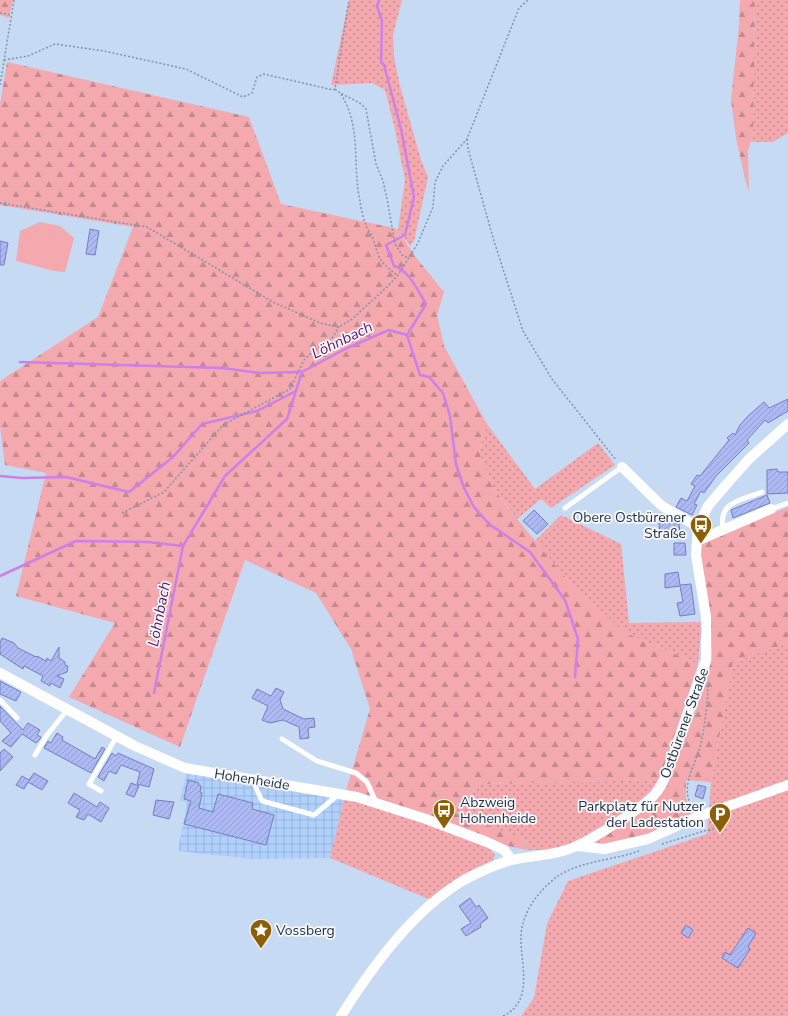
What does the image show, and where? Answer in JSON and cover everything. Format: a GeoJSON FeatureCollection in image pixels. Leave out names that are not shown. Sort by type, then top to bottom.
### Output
{"type":"FeatureCollection","features":[{"type":"Feature","properties":{"kind":"street","name":"Ostbürener Straße"},"geometry":{"type":"LineString","coordinates":[[341,1016],[367,975],[394,942],[451,888],[464,880],[496,865],[512,860],[564,851],[577,846],[647,803],[662,784],[669,768],[706,660],[706,617],[696,555],[698,527],[708,506],[725,486],[749,459],[788,424]]}},
{"type":"Feature","properties":{"kind":"street"},"geometry":{"type":"LineString","coordinates":[[622,467],[662,506],[698,527]]}},
{"type":"Feature","properties":{"kind":"street"},"geometry":{"type":"LineString","coordinates":[[696,541],[771,509]]}},
{"type":"Feature","properties":{"kind":"street","name":"Hohenheide"},"geometry":{"type":"LineString","coordinates":[[0,673],[117,736],[185,768],[340,794],[376,803],[426,819],[487,842],[504,850],[512,860]]}},
{"type":"Feature","properties":{"kind":"street"},"geometry":{"type":"LineString","coordinates":[[577,846],[604,849],[648,839],[697,817],[788,785]]}},
{"type":"Feature","properties":{"kind":"lane"},"geometry":{"type":"LineString","coordinates":[[565,508],[622,467]]}},
{"type":"Feature","properties":{"kind":"lane"},"geometry":{"type":"LineString","coordinates":[[723,530],[722,515],[728,506],[762,492]]}},
{"type":"Feature","properties":{"kind":"lane"},"geometry":{"type":"LineString","coordinates":[[771,509],[788,503]]}},
{"type":"Feature","properties":{"kind":"lane"},"geometry":{"type":"LineString","coordinates":[[0,700],[17,718]]}},
{"type":"Feature","properties":{"kind":"lane"},"geometry":{"type":"LineString","coordinates":[[35,755],[47,735],[68,709]]}},
{"type":"Feature","properties":{"kind":"lane"},"geometry":{"type":"LineString","coordinates":[[102,791],[89,784],[117,736]]}},
{"type":"Feature","properties":{"kind":"lane"},"geometry":{"type":"LineString","coordinates":[[282,739],[317,761],[356,773],[367,782],[376,803]]}},
{"type":"Feature","properties":{"kind":"lane"},"geometry":{"type":"LineString","coordinates":[[251,778],[262,801],[314,815],[340,794]]}},
{"type":"Feature","properties":{"kind":"path"},"geometry":{"type":"LineString","coordinates":[[0,85],[14,0]]}},
{"type":"Feature","properties":{"kind":"path"},"geometry":{"type":"LineString","coordinates":[[335,89],[349,0]]}},
{"type":"Feature","properties":{"kind":"path"},"geometry":{"type":"LineString","coordinates":[[122,513],[164,492],[223,425],[290,389],[304,360],[313,351],[332,338],[340,327],[351,320],[374,300],[397,275],[418,243],[426,226],[433,207],[435,182],[443,166],[467,139],[519,8],[528,0]]}},
{"type":"Feature","properties":{"kind":"path"},"geometry":{"type":"LineString","coordinates":[[0,13],[11,15]]}},
{"type":"Feature","properties":{"kind":"path"},"geometry":{"type":"LineString","coordinates":[[4,60],[28,56],[55,44],[104,51],[186,69],[243,97],[252,93],[257,77],[264,74],[328,89],[335,89],[341,94],[348,105],[352,119],[360,201],[366,226],[371,234],[379,260],[397,275]]}},
{"type":"Feature","properties":{"kind":"path"},"geometry":{"type":"LineString","coordinates":[[341,94],[362,104],[366,109],[376,164],[387,198],[395,244],[402,255],[408,258]]}},
{"type":"Feature","properties":{"kind":"path"},"geometry":{"type":"LineString","coordinates":[[467,139],[468,150],[494,241],[523,331],[552,379],[622,467]]}},
{"type":"Feature","properties":{"kind":"path"},"geometry":{"type":"LineString","coordinates":[[0,203],[147,227],[273,302],[320,323],[340,327]]}},
{"type":"Feature","properties":{"kind":"path"},"geometry":{"type":"LineString","coordinates":[[697,817],[689,801],[688,788],[691,769],[700,747],[708,681]]}},
{"type":"Feature","properties":{"kind":"path"},"geometry":{"type":"LineString","coordinates":[[660,844],[727,826]]}},
{"type":"Feature","properties":{"kind":"path"},"geometry":{"type":"LineString","coordinates":[[503,1016],[514,1009],[522,994],[524,983],[521,936],[528,909],[540,893],[560,876],[582,866],[646,849]]}},
{"type":"Feature","properties":{"kind":"shaded area"},"geometry":{"type":"Polygon","coordinates":[[[187,771],[345,796],[330,858],[252,859],[178,851],[187,803],[180,801],[187,771]]]}},
{"type":"Feature","properties":{"kind":"green space"},"geometry":{"type":"Polygon","coordinates":[[[0,0],[13,0],[9,18],[0,15],[0,0]]]}},
{"type":"Feature","properties":{"kind":"green space"},"geometry":{"type":"Polygon","coordinates":[[[349,0],[402,0],[393,35],[394,57],[400,86],[421,160],[428,177],[414,241],[410,246],[398,230],[405,180],[385,90],[372,83],[331,85],[349,0]]]}},
{"type":"Feature","properties":{"kind":"green space"},"geometry":{"type":"Polygon","coordinates":[[[740,0],[755,0],[753,134],[748,151],[749,191],[736,138],[731,100],[739,25],[740,0]]]}},
{"type":"Feature","properties":{"kind":"green space"},"geometry":{"type":"Polygon","coordinates":[[[755,0],[788,0],[788,133],[772,142],[751,142],[753,134],[755,0]]]}},
{"type":"Feature","properties":{"kind":"green space"},"geometry":{"type":"Polygon","coordinates":[[[7,62],[249,117],[281,204],[398,230],[414,255],[444,292],[437,315],[444,346],[487,424],[479,452],[493,487],[508,508],[574,588],[628,634],[698,664],[661,780],[481,784],[450,811],[527,841],[526,850],[488,841],[345,794],[370,709],[351,649],[316,593],[245,560],[180,747],[69,697],[115,623],[16,596],[46,473],[5,465],[0,426],[0,381],[98,317],[133,227],[0,205],[0,104],[7,62]]]}},
{"type":"Feature","properties":{"kind":"green space"},"geometry":{"type":"Polygon","coordinates":[[[40,222],[60,226],[74,238],[65,272],[54,271],[16,261],[20,231],[40,222]]]}},
{"type":"Feature","properties":{"kind":"green space"},"geometry":{"type":"Polygon","coordinates":[[[487,424],[535,489],[598,443],[615,465],[551,508],[541,499],[517,519],[493,487],[479,452],[487,424]]]}},
{"type":"Feature","properties":{"kind":"green space"},"geometry":{"type":"Polygon","coordinates":[[[788,507],[788,643],[733,662],[711,782],[686,780],[686,798],[692,818],[658,832],[632,840],[607,844],[596,843],[596,840],[653,803],[667,786],[705,686],[712,659],[711,617],[699,545],[788,507]]]}},
{"type":"Feature","properties":{"kind":"green space"},"geometry":{"type":"Polygon","coordinates":[[[561,515],[621,544],[629,623],[702,622],[698,664],[628,634],[574,588],[535,541],[561,515]]]}},
{"type":"Feature","properties":{"kind":"green space"},"geometry":{"type":"Polygon","coordinates":[[[788,643],[788,1016],[521,1016],[534,998],[547,924],[568,881],[707,834],[711,782],[733,662],[788,643]]]}},
{"type":"Feature","properties":{"kind":"green space"},"geometry":{"type":"Polygon","coordinates":[[[661,780],[652,793],[632,808],[575,843],[548,850],[526,850],[527,841],[450,812],[481,784],[661,780]]]}},
{"type":"Feature","properties":{"kind":"green space"},"geometry":{"type":"Polygon","coordinates":[[[345,796],[424,820],[489,848],[495,855],[493,861],[431,900],[330,858],[345,796]]]}},
{"type":"Feature","properties":{"kind":"building"},"geometry":{"type":"Polygon","coordinates":[[[90,229],[99,231],[95,255],[86,254],[90,229]]]}},
{"type":"Feature","properties":{"kind":"building"},"geometry":{"type":"Polygon","coordinates":[[[0,241],[8,243],[4,265],[0,265],[0,241]]]}},
{"type":"Feature","properties":{"kind":"building"},"geometry":{"type":"Polygon","coordinates":[[[788,399],[788,411],[768,423],[765,420],[747,440],[749,443],[716,476],[704,493],[701,491],[694,504],[697,505],[692,515],[676,507],[681,498],[687,501],[695,486],[691,484],[697,475],[700,476],[729,440],[727,438],[733,433],[735,435],[740,425],[748,416],[764,402],[769,408],[788,399]]]}},
{"type":"Feature","properties":{"kind":"building"},"geometry":{"type":"Polygon","coordinates":[[[777,469],[778,472],[788,472],[788,493],[767,494],[767,470],[777,469]]]}},
{"type":"Feature","properties":{"kind":"building"},"geometry":{"type":"Polygon","coordinates":[[[767,495],[770,503],[733,518],[731,510],[767,495]]]}},
{"type":"Feature","properties":{"kind":"building"},"geometry":{"type":"Polygon","coordinates":[[[534,510],[548,524],[537,534],[523,521],[534,510]]]}},
{"type":"Feature","properties":{"kind":"building"},"geometry":{"type":"Polygon","coordinates":[[[659,523],[679,523],[680,534],[660,534],[659,523]]]}},
{"type":"Feature","properties":{"kind":"building"},"geometry":{"type":"Polygon","coordinates":[[[674,543],[685,543],[686,555],[674,555],[674,543]]]}},
{"type":"Feature","properties":{"kind":"building"},"geometry":{"type":"Polygon","coordinates":[[[678,572],[680,585],[691,584],[695,614],[680,616],[677,603],[683,602],[680,586],[665,588],[665,574],[678,572]]]}},
{"type":"Feature","properties":{"kind":"building"},"geometry":{"type":"Polygon","coordinates":[[[2,638],[14,643],[18,648],[46,661],[47,658],[51,661],[59,647],[59,658],[65,662],[65,665],[68,666],[67,672],[57,676],[64,679],[60,688],[51,683],[50,686],[41,681],[43,676],[24,666],[23,669],[0,654],[0,643],[2,638]]]}},
{"type":"Feature","properties":{"kind":"building"},"geometry":{"type":"Polygon","coordinates":[[[0,681],[21,692],[16,701],[0,694],[0,681]]]}},
{"type":"Feature","properties":{"kind":"building"},"geometry":{"type":"Polygon","coordinates":[[[276,688],[284,692],[280,700],[283,709],[304,719],[314,718],[315,727],[308,728],[309,738],[300,739],[299,727],[283,720],[270,723],[262,720],[268,706],[252,698],[257,689],[271,696],[276,688]]]}},
{"type":"Feature","properties":{"kind":"building"},"geometry":{"type":"Polygon","coordinates":[[[0,706],[23,730],[28,723],[40,730],[37,735],[41,737],[40,739],[36,743],[22,734],[11,747],[2,741],[11,733],[0,721],[0,706]]]}},
{"type":"Feature","properties":{"kind":"building"},"geometry":{"type":"Polygon","coordinates":[[[57,733],[63,737],[62,740],[95,759],[102,747],[105,749],[91,773],[44,748],[48,741],[51,743],[57,733]]]}},
{"type":"Feature","properties":{"kind":"building"},"geometry":{"type":"Polygon","coordinates":[[[4,749],[13,757],[0,771],[0,753],[4,749]]]}},
{"type":"Feature","properties":{"kind":"building"},"geometry":{"type":"Polygon","coordinates":[[[112,753],[116,756],[118,753],[154,769],[149,787],[137,784],[140,772],[121,765],[116,774],[109,771],[104,781],[98,777],[112,753]]]}},
{"type":"Feature","properties":{"kind":"building"},"geometry":{"type":"Polygon","coordinates":[[[34,773],[48,781],[42,790],[28,782],[24,789],[16,785],[22,776],[29,780],[34,773]]]}},
{"type":"Feature","properties":{"kind":"building"},"geometry":{"type":"Polygon","coordinates":[[[188,780],[199,783],[198,785],[201,786],[200,792],[202,793],[199,808],[213,812],[218,794],[253,803],[252,809],[274,815],[266,845],[184,824],[191,801],[184,799],[188,780]]]}},
{"type":"Feature","properties":{"kind":"building"},"geometry":{"type":"Polygon","coordinates":[[[131,783],[139,786],[134,797],[126,794],[131,783]]]}},
{"type":"Feature","properties":{"kind":"building"},"geometry":{"type":"Polygon","coordinates":[[[698,785],[706,787],[703,799],[695,796],[698,785]]]}},
{"type":"Feature","properties":{"kind":"building"},"geometry":{"type":"Polygon","coordinates":[[[74,793],[97,807],[100,802],[109,808],[101,822],[88,814],[84,820],[76,817],[80,810],[68,803],[74,793]]]}},
{"type":"Feature","properties":{"kind":"building"},"geometry":{"type":"Polygon","coordinates":[[[156,800],[174,802],[169,819],[153,815],[156,800]]]}},
{"type":"Feature","properties":{"kind":"building"},"geometry":{"type":"Polygon","coordinates":[[[470,898],[476,907],[479,905],[488,918],[480,924],[481,927],[466,936],[461,929],[471,923],[459,906],[470,898]]]}},
{"type":"Feature","properties":{"kind":"building"},"geometry":{"type":"Polygon","coordinates":[[[686,925],[693,930],[688,938],[681,933],[686,925]]]}},
{"type":"Feature","properties":{"kind":"building"},"geometry":{"type":"Polygon","coordinates":[[[748,928],[756,933],[748,947],[750,949],[738,968],[722,958],[725,952],[730,955],[748,928]]]}},
{"type":"Feature","properties":{"kind":"waterway","name":"Löhnbach"},"geometry":{"type":"LineString","coordinates":[[154,693],[183,546],[225,476],[287,419],[302,372],[345,349],[389,330],[407,335],[426,304],[409,276],[394,266],[386,245],[405,235],[414,197],[401,129],[384,65],[381,62],[382,21],[377,6],[379,0]]}},
{"type":"Feature","properties":{"kind":"waterway"},"geometry":{"type":"LineString","coordinates":[[407,335],[420,375],[429,377],[443,393],[450,416],[456,464],[464,488],[474,507],[489,524],[530,552],[565,600],[578,639],[575,677]]}},
{"type":"Feature","properties":{"kind":"waterway"},"geometry":{"type":"LineString","coordinates":[[20,362],[222,368],[260,373],[302,372]]}},
{"type":"Feature","properties":{"kind":"waterway"},"geometry":{"type":"LineString","coordinates":[[0,476],[22,478],[66,477],[129,492],[173,457],[202,424],[257,411],[296,391]]}},
{"type":"Feature","properties":{"kind":"waterway"},"geometry":{"type":"LineString","coordinates":[[0,576],[76,541],[148,542],[183,546]]}},
{"type":"Feature","properties":{"kind":"place","name":"Obere Ostbürener Straße"},"geometry":{"type":"Point","coordinates":[701,544]}},
{"type":"Feature","properties":{"kind":"place","name":"Abzweig Hohenheide"},"geometry":{"type":"Point","coordinates":[444,830]}},
{"type":"Feature","properties":{"kind":"place","name":"Parkplatz für Nutzer der Ladestation"},"geometry":{"type":"Point","coordinates":[720,834]}},
{"type":"Feature","properties":{"kind":"place","name":"Vossberg"},"geometry":{"type":"Point","coordinates":[261,950]}}]}
